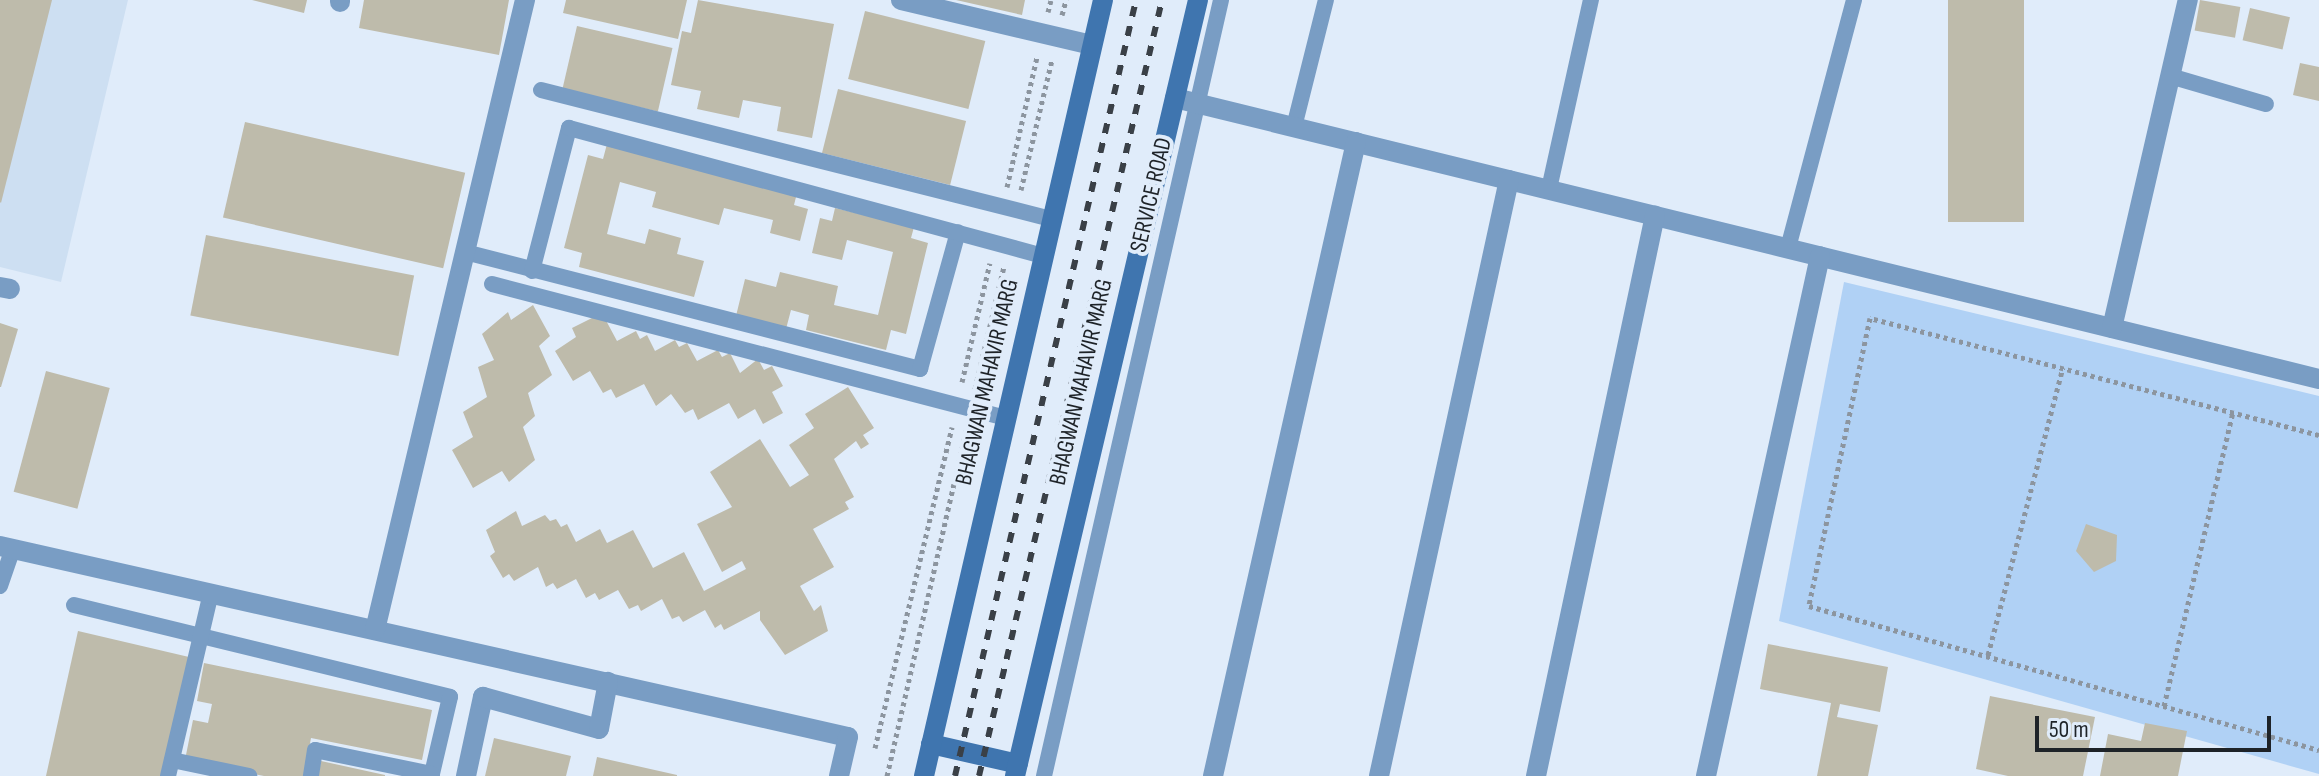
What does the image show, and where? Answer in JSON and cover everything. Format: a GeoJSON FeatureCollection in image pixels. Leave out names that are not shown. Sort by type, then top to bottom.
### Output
{"type":"FeatureCollection","features":[{"type":"Feature","properties":{"kind":"main road","name":"BHAGWAN MAHAVIR MARG"},"geometry":{"type":"LineString","coordinates":[[924,776],[1103,0]]}},
{"type":"Feature","properties":{"kind":"main road","name":"BHAGWAN MAHAVIR MARG"},"geometry":{"type":"LineString","coordinates":[[1016,770],[1198,0]]}},
{"type":"Feature","properties":{"kind":"main road"},"geometry":{"type":"LineString","coordinates":[[931,744],[1016,770]]}},
{"type":"Feature","properties":{"kind":"street"},"geometry":{"type":"LineString","coordinates":[[375,630],[525,0]]}},
{"type":"Feature","properties":{"kind":"street"},"geometry":{"type":"LineString","coordinates":[[901,0],[1092,45]]}},
{"type":"Feature","properties":{"kind":"street"},"geometry":{"type":"LineString","coordinates":[[2112,328],[2188,0]]}},
{"type":"Feature","properties":{"kind":"street"},"geometry":{"type":"LineString","coordinates":[[1175,98],[2319,379]]}},
{"type":"Feature","properties":{"kind":"street"},"geometry":{"type":"LineString","coordinates":[[1213,776],[1356,142]]}},
{"type":"Feature","properties":{"kind":"street"},"geometry":{"type":"LineString","coordinates":[[1379,776],[1509,180]]}},
{"type":"Feature","properties":{"kind":"street"},"geometry":{"type":"LineString","coordinates":[[1536,776],[1655,215]]}},
{"type":"Feature","properties":{"kind":"street"},"geometry":{"type":"LineString","coordinates":[[1706,776],[1820,256]]}},
{"type":"Feature","properties":{"kind":"street"},"geometry":{"type":"LineString","coordinates":[[7,547],[848,737],[839,776]]}},
{"type":"Feature","properties":{"kind":"street"},"geometry":{"type":"LineString","coordinates":[[466,776],[483,697],[599,729],[608,682]]}},
{"type":"Feature","properties":{"kind":"lane","name":"SERVICE ROAD"},"geometry":{"type":"LineString","coordinates":[[1044,776],[1221,0]]}},
{"type":"Feature","properties":{"kind":"lane"},"geometry":{"type":"LineString","coordinates":[[1294,127],[1326,0]]}},
{"type":"Feature","properties":{"kind":"lane"},"geometry":{"type":"LineString","coordinates":[[1549,189],[1591,0]]}},
{"type":"Feature","properties":{"kind":"lane"},"geometry":{"type":"LineString","coordinates":[[1788,248],[1854,0]]}},
{"type":"Feature","properties":{"kind":"lane"},"geometry":{"type":"LineString","coordinates":[[2170,76],[2266,104]]}},
{"type":"Feature","properties":{"kind":"lane"},"geometry":{"type":"LineString","coordinates":[[541,90],[1051,219]]}},
{"type":"Feature","properties":{"kind":"lane"},"geometry":{"type":"LineString","coordinates":[[532,271],[569,128],[1043,256]]}},
{"type":"Feature","properties":{"kind":"lane"},"geometry":{"type":"LineString","coordinates":[[465,252],[920,369],[958,232]]}},
{"type":"Feature","properties":{"kind":"lane"},"geometry":{"type":"LineString","coordinates":[[492,284],[1006,418]]}},
{"type":"Feature","properties":{"kind":"lane"},"geometry":{"type":"LineString","coordinates":[[1,591],[7,547]]}},
{"type":"Feature","properties":{"kind":"lane"},"geometry":{"type":"LineString","coordinates":[[211,593],[170,768],[249,776]]}},
{"type":"Feature","properties":{"kind":"lane"},"geometry":{"type":"LineString","coordinates":[[74,605],[450,697],[432,774],[315,750],[311,776]]}},
{"type":"Feature","properties":{"kind":"path"},"geometry":{"type":"LineString","coordinates":[[2319,435],[1870,318],[1809,606],[2319,750]]}},
{"type":"Feature","properties":{"kind":"path"},"geometry":{"type":"LineString","coordinates":[[1988,655],[2063,368]]}},
{"type":"Feature","properties":{"kind":"path"},"geometry":{"type":"LineString","coordinates":[[2164,706],[2233,412]]}},
{"type":"Feature","properties":{"kind":"shaded area"},"geometry":{"type":"Polygon","coordinates":[[[0,0],[128,0],[61,282],[0,267],[0,0]]]}},
{"type":"Feature","properties":{"kind":"shaded area"},"geometry":{"type":"Polygon","coordinates":[[[1844,282],[2319,396],[2319,774],[1779,621],[1844,282]]]}},
{"type":"Feature","properties":{"kind":"building"},"geometry":{"type":"Polygon","coordinates":[[[0,0],[52,0],[1,203],[0,202],[0,0]]]}},
{"type":"Feature","properties":{"kind":"building"},"geometry":{"type":"Polygon","coordinates":[[[252,0],[307,0],[304,13],[252,0]]]}},
{"type":"Feature","properties":{"kind":"building"},"geometry":{"type":"Polygon","coordinates":[[[364,0],[509,0],[499,55],[359,28],[364,0]]]}},
{"type":"Feature","properties":{"kind":"building"},"geometry":{"type":"Polygon","coordinates":[[[566,0],[687,0],[678,39],[563,13],[566,0]]]}},
{"type":"Feature","properties":{"kind":"building"},"geometry":{"type":"Polygon","coordinates":[[[698,0],[834,24],[812,138],[777,131],[781,107],[743,100],[739,118],[697,109],[701,91],[671,85],[682,31],[691,33],[698,0]]]}},
{"type":"Feature","properties":{"kind":"building"},"geometry":{"type":"Polygon","coordinates":[[[956,0],[1025,0],[1022,15],[956,0]]]}},
{"type":"Feature","properties":{"kind":"building"},"geometry":{"type":"Polygon","coordinates":[[[1948,0],[2024,0],[2024,222],[1948,222],[1948,0]]]}},
{"type":"Feature","properties":{"kind":"building"},"geometry":{"type":"Polygon","coordinates":[[[2200,0],[2240,7],[2235,38],[2195,31],[2200,0]]]}},
{"type":"Feature","properties":{"kind":"building"},"geometry":{"type":"Polygon","coordinates":[[[2250,8],[2290,17],[2283,49],[2243,40],[2250,8]]]}},
{"type":"Feature","properties":{"kind":"building"},"geometry":{"type":"Polygon","coordinates":[[[865,11],[985,41],[968,109],[848,79],[865,11]]]}},
{"type":"Feature","properties":{"kind":"building"},"geometry":{"type":"Polygon","coordinates":[[[577,26],[672,48],[658,111],[562,89],[577,26]]]}},
{"type":"Feature","properties":{"kind":"building"},"geometry":{"type":"Polygon","coordinates":[[[2300,63],[2319,67],[2319,101],[2293,95],[2300,63]]]}},
{"type":"Feature","properties":{"kind":"building"},"geometry":{"type":"Polygon","coordinates":[[[838,89],[966,121],[950,185],[822,153],[838,89]]]}},
{"type":"Feature","properties":{"kind":"building"},"geometry":{"type":"Polygon","coordinates":[[[245,122],[465,173],[443,268],[223,217],[245,122]]]}},
{"type":"Feature","properties":{"kind":"building"},"geometry":{"type":"Polygon","coordinates":[[[607,144],[797,193],[794,205],[808,209],[800,241],[770,233],[773,220],[724,208],[719,225],[652,207],[656,192],[620,182],[607,234],[645,244],[649,229],[681,238],[677,254],[704,261],[694,297],[579,267],[582,253],[564,248],[588,155],[603,159],[607,144]]]}},
{"type":"Feature","properties":{"kind":"building"},"geometry":{"type":"Polygon","coordinates":[[[835,208],[914,227],[911,238],[928,243],[906,334],[891,330],[886,350],[806,330],[809,315],[791,310],[786,329],[736,316],[745,279],[776,287],[780,272],[838,286],[834,305],[878,315],[893,252],[847,240],[842,260],[812,253],[820,218],[832,221],[835,208]]]}},
{"type":"Feature","properties":{"kind":"building"},"geometry":{"type":"Polygon","coordinates":[[[206,235],[414,275],[398,356],[190,315],[206,235]]]}},
{"type":"Feature","properties":{"kind":"building"},"geometry":{"type":"Polygon","coordinates":[[[533,305],[550,336],[539,346],[552,375],[528,393],[535,416],[523,427],[535,460],[509,482],[502,471],[473,488],[452,450],[473,437],[463,412],[487,397],[478,367],[494,360],[482,334],[508,312],[511,320],[533,305]]]}},
{"type":"Feature","properties":{"kind":"building"},"geometry":{"type":"Polygon","coordinates":[[[602,313],[617,341],[636,331],[640,339],[647,335],[655,351],[675,340],[679,347],[687,343],[697,361],[718,350],[722,357],[730,353],[740,373],[758,359],[764,370],[772,366],[783,386],[772,392],[783,413],[763,424],[755,409],[738,419],[729,403],[698,420],[693,409],[685,413],[671,394],[656,406],[644,384],[616,398],[611,389],[603,393],[590,371],[573,381],[555,351],[576,337],[572,328],[602,313]]]}},
{"type":"Feature","properties":{"kind":"building"},"geometry":{"type":"Polygon","coordinates":[[[0,323],[18,329],[1,387],[0,387],[0,323]]]}},
{"type":"Feature","properties":{"kind":"building"},"geometry":{"type":"Polygon","coordinates":[[[46,371],[110,388],[77,509],[14,492],[46,371]]]}},
{"type":"Feature","properties":{"kind":"building"},"geometry":{"type":"Polygon","coordinates":[[[848,387],[874,428],[863,435],[869,444],[861,449],[856,441],[834,459],[854,497],[845,502],[849,509],[813,529],[834,567],[800,586],[814,611],[821,605],[828,631],[785,655],[760,620],[760,611],[724,630],[721,624],[715,628],[705,610],[683,622],[679,616],[672,619],[662,599],[641,611],[638,605],[629,609],[618,590],[599,600],[595,593],[586,598],[576,579],[557,589],[553,583],[546,587],[538,567],[514,581],[509,574],[503,578],[490,556],[495,552],[486,530],[516,511],[522,526],[545,515],[550,521],[556,519],[561,527],[567,524],[576,542],[600,529],[607,543],[633,530],[653,568],[684,552],[704,591],[746,569],[742,561],[722,572],[697,524],[732,507],[710,472],[760,439],[790,487],[809,475],[789,445],[814,428],[805,414],[848,387]]]}},
{"type":"Feature","properties":{"kind":"building"},"geometry":{"type":"Polygon","coordinates":[[[2086,524],[2117,535],[2116,561],[2094,572],[2076,551],[2086,524]]]}},
{"type":"Feature","properties":{"kind":"building"},"geometry":{"type":"Polygon","coordinates":[[[78,631],[189,657],[162,776],[46,776],[78,631]]]}},
{"type":"Feature","properties":{"kind":"building"},"geometry":{"type":"Polygon","coordinates":[[[1768,644],[1888,667],[1880,712],[1840,704],[1837,717],[1878,725],[1868,776],[1817,776],[1831,703],[1760,689],[1768,644]]]}},
{"type":"Feature","properties":{"kind":"building"},"geometry":{"type":"Polygon","coordinates":[[[204,663],[432,710],[422,760],[311,738],[304,776],[264,776],[185,760],[193,720],[208,723],[212,704],[197,701],[204,663]]]}},
{"type":"Feature","properties":{"kind":"building"},"geometry":{"type":"Polygon","coordinates":[[[1990,696],[2095,717],[2083,776],[2008,776],[1976,769],[1990,696]]]}},
{"type":"Feature","properties":{"kind":"building"},"geometry":{"type":"Polygon","coordinates":[[[2145,723],[2187,731],[2178,776],[2100,776],[2108,734],[2141,741],[2145,723]]]}},
{"type":"Feature","properties":{"kind":"building"},"geometry":{"type":"Polygon","coordinates":[[[494,738],[571,756],[566,776],[485,776],[494,738]]]}},
{"type":"Feature","properties":{"kind":"building"},"geometry":{"type":"Polygon","coordinates":[[[597,757],[677,775],[677,776],[593,776],[597,757]]]}},
{"type":"Feature","properties":{"kind":"building"},"geometry":{"type":"Polygon","coordinates":[[[321,761],[385,775],[385,776],[318,776],[321,761]]]}},
{"type":"Feature","properties":{"kind":"railway"},"geometry":{"type":"LineString","coordinates":[[955,776],[1136,0]]}},
{"type":"Feature","properties":{"kind":"railway"},"geometry":{"type":"LineString","coordinates":[[979,776],[1162,0]]}}]}
